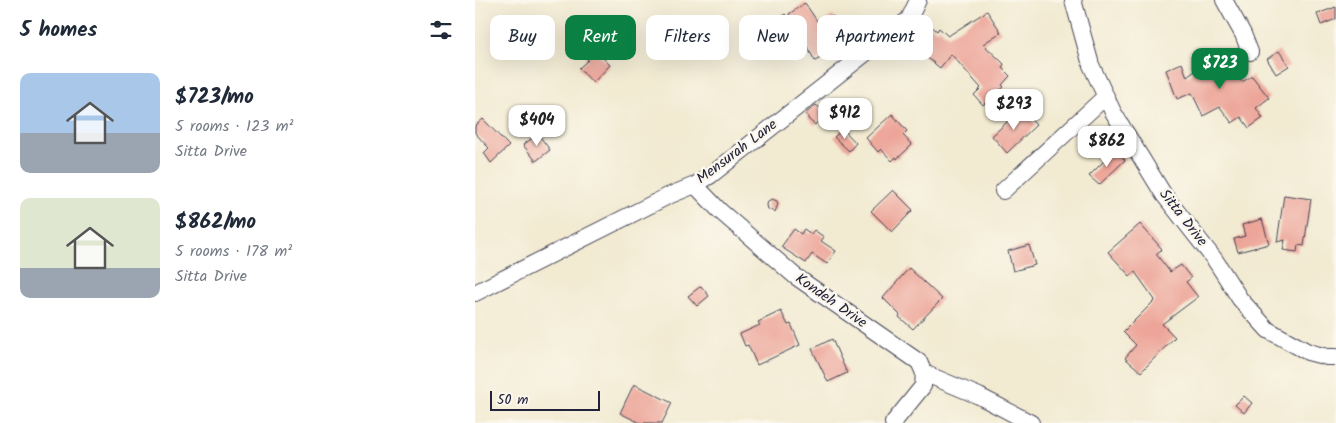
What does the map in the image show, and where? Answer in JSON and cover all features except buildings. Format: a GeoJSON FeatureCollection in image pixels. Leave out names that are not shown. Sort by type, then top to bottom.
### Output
{"type":"FeatureCollection","features":[{"type":"Feature","properties":{"kind":"street","name":"Mensurah Lane"},"geometry":{"type":"LineString","coordinates":[[475,294],[668,196],[695,185],[711,175],[909,19],[918,0]]}},
{"type":"Feature","properties":{"kind":"street","name":"Sitta Drive"},"geometry":{"type":"LineString","coordinates":[[1073,0],[1091,65],[1113,112],[1164,195],[1215,260],[1241,299],[1267,330],[1309,352],[1327,357],[1336,357]]}},
{"type":"Feature","properties":{"kind":"street"},"geometry":{"type":"LineString","coordinates":[[1224,0],[1243,34],[1250,52]]}},
{"type":"Feature","properties":{"kind":"street"},"geometry":{"type":"LineString","coordinates":[[1003,191],[1106,96]]}},
{"type":"Feature","properties":{"kind":"street","name":"Kondeh Drive"},"geometry":{"type":"LineString","coordinates":[[695,185],[719,211],[795,276],[919,362],[924,373]]}},
{"type":"Feature","properties":{"kind":"street"},"geometry":{"type":"LineString","coordinates":[[893,423],[923,386],[924,373],[979,396],[1031,423]]}}]}
